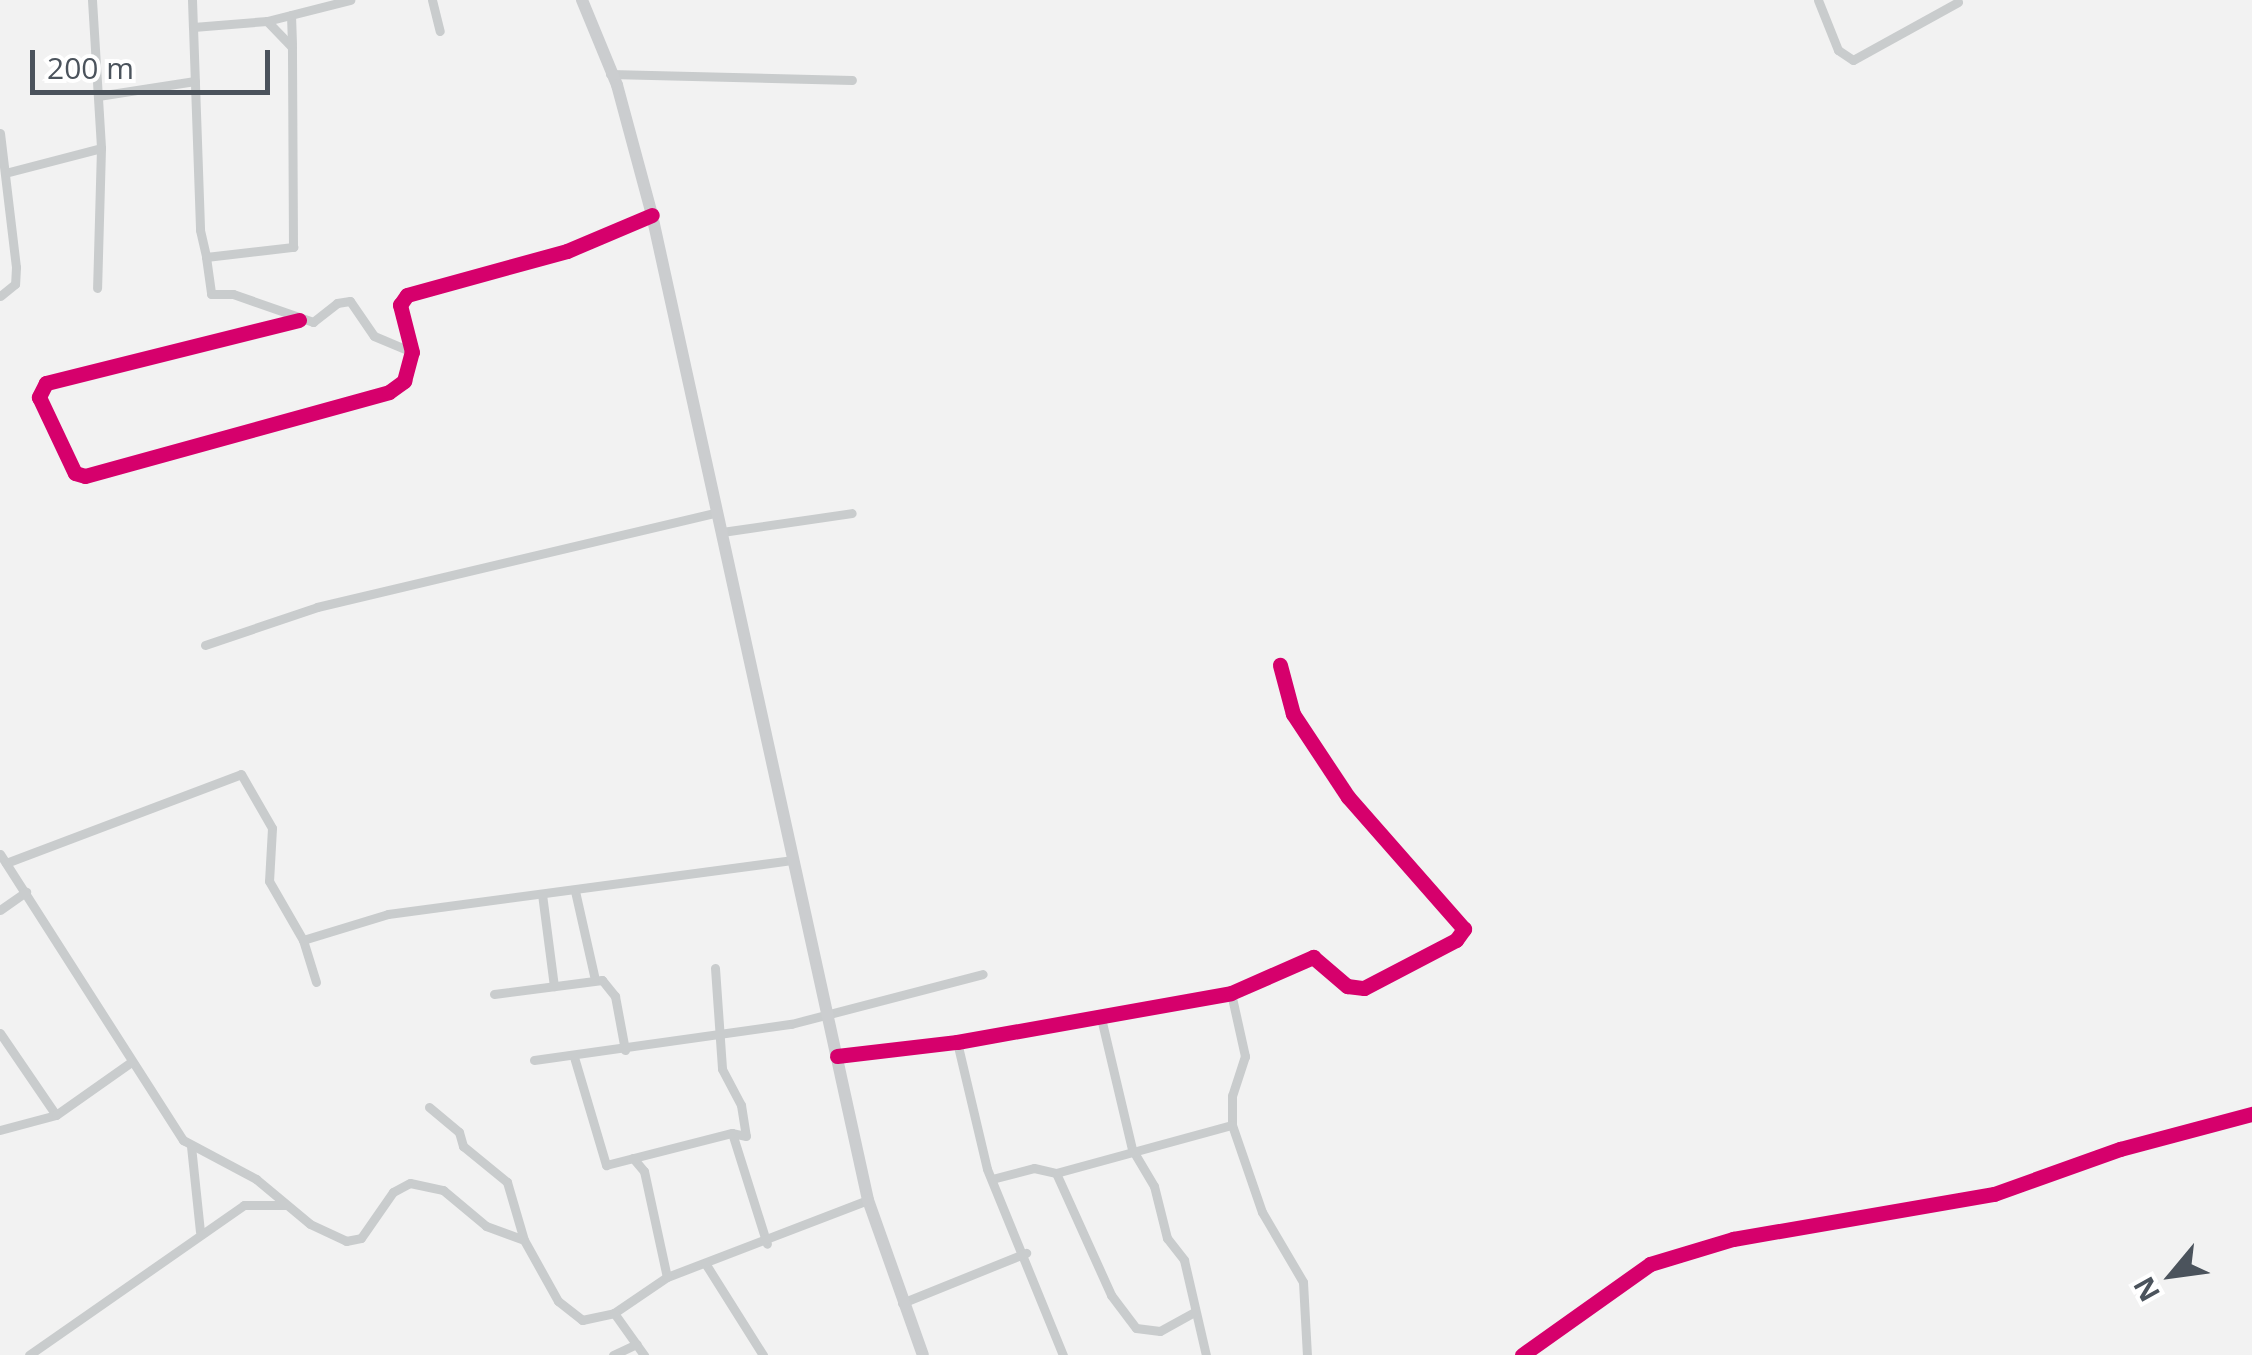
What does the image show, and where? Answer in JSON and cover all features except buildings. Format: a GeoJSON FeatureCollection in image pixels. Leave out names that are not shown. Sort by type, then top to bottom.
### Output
{"type":"FeatureCollection","features":[{"type":"Feature","properties":{"kind":"main road"},"geometry":{"type":"LineString","coordinates":[[582,0],[610,74],[652,214],[868,1200],[923,1355]]}},
{"type":"Feature","properties":{"kind":"street"},"geometry":{"type":"LineString","coordinates":[[92,0],[101,148],[97,288]]}},
{"type":"Feature","properties":{"kind":"street"},"geometry":{"type":"LineString","coordinates":[[192,0],[208,292],[267,304],[299,320],[313,322],[350,301],[374,336],[412,352]]}},
{"type":"Feature","properties":{"kind":"street"},"geometry":{"type":"LineString","coordinates":[[193,27],[267,21],[350,0]]}},
{"type":"Feature","properties":{"kind":"street"},"geometry":{"type":"LineString","coordinates":[[432,0],[440,31]]}},
{"type":"Feature","properties":{"kind":"street"},"geometry":{"type":"LineString","coordinates":[[1818,0],[1838,50],[1852,60],[1958,2]]}},
{"type":"Feature","properties":{"kind":"street"},"geometry":{"type":"LineString","coordinates":[[206,257],[296,245],[291,15]]}},
{"type":"Feature","properties":{"kind":"street"},"geometry":{"type":"LineString","coordinates":[[267,21],[292,47]]}},
{"type":"Feature","properties":{"kind":"street"},"geometry":{"type":"LineString","coordinates":[[610,74],[852,80]]}},
{"type":"Feature","properties":{"kind":"street"},"geometry":{"type":"LineString","coordinates":[[98,96],[195,80]]}},
{"type":"Feature","properties":{"kind":"street"},"geometry":{"type":"LineString","coordinates":[[0,133],[9,172],[15,284],[0,296]]}},
{"type":"Feature","properties":{"kind":"street"},"geometry":{"type":"LineString","coordinates":[[9,172],[101,148]]}},
{"type":"Feature","properties":{"kind":"street"},"geometry":{"type":"LineString","coordinates":[[299,320],[46,383],[38,397],[75,473],[86,476],[389,392],[404,382],[412,352],[400,305],[413,291],[566,251],[652,214]]}},
{"type":"Feature","properties":{"kind":"street"},"geometry":{"type":"LineString","coordinates":[[205,645],[317,607],[406,591],[718,512]]}},
{"type":"Feature","properties":{"kind":"street"},"geometry":{"type":"LineString","coordinates":[[722,532],[852,514]]}},
{"type":"Feature","properties":{"kind":"street"},"geometry":{"type":"LineString","coordinates":[[837,1056],[957,1042],[1231,993],[1312,956],[1347,986],[1364,988],[1456,940],[1464,928],[1348,797],[1293,714],[1280,665]]}},
{"type":"Feature","properties":{"kind":"street"},"geometry":{"type":"LineString","coordinates":[[316,982],[303,940],[269,882],[272,828],[241,774],[3,858],[131,1062],[191,1145],[256,1178],[310,1224],[355,1241],[393,1192],[422,1184],[459,1199],[486,1226],[524,1240]]}},
{"type":"Feature","properties":{"kind":"street"},"geometry":{"type":"LineString","coordinates":[[303,940],[388,914],[793,860]]}},
{"type":"Feature","properties":{"kind":"street"},"geometry":{"type":"LineString","coordinates":[[575,891],[596,980],[615,996],[626,1050]]}},
{"type":"Feature","properties":{"kind":"street"},"geometry":{"type":"LineString","coordinates":[[0,910],[26,892]]}},
{"type":"Feature","properties":{"kind":"street"},"geometry":{"type":"LineString","coordinates":[[542,894],[554,986]]}},
{"type":"Feature","properties":{"kind":"street"},"geometry":{"type":"LineString","coordinates":[[574,1057],[601,1162],[732,1133],[746,1136],[716,1037],[715,968]]}},
{"type":"Feature","properties":{"kind":"street"},"geometry":{"type":"LineString","coordinates":[[534,1060],[716,1037],[983,974]]}},
{"type":"Feature","properties":{"kind":"street"},"geometry":{"type":"LineString","coordinates":[[494,994],[596,980]]}},
{"type":"Feature","properties":{"kind":"street"},"geometry":{"type":"LineString","coordinates":[[1231,993],[1244,1056],[1232,1096],[1232,1124],[1262,1212],[1303,1282],[1308,1355]]}},
{"type":"Feature","properties":{"kind":"street"},"geometry":{"type":"LineString","coordinates":[[1100,1018],[1132,1149],[1154,1186],[1167,1238],[1184,1260],[1193,1313],[1206,1355]]}},
{"type":"Feature","properties":{"kind":"street"},"geometry":{"type":"LineString","coordinates":[[0,1033],[56,1115]]}},
{"type":"Feature","properties":{"kind":"street"},"geometry":{"type":"LineString","coordinates":[[957,1042],[992,1179],[1026,1254],[1063,1355]]}},
{"type":"Feature","properties":{"kind":"street"},"geometry":{"type":"LineString","coordinates":[[0,1130],[56,1115],[131,1062]]}},
{"type":"Feature","properties":{"kind":"street"},"geometry":{"type":"LineString","coordinates":[[429,1107],[459,1132],[463,1146],[507,1182],[524,1240],[568,1312],[582,1320],[614,1314],[667,1277],[767,1244],[868,1200]]}},
{"type":"Feature","properties":{"kind":"street"},"geometry":{"type":"LineString","coordinates":[[1522,1355],[1650,1264],[1733,1239],[1994,1194],[2120,1149],[2252,1114]]}},
{"type":"Feature","properties":{"kind":"street"},"geometry":{"type":"LineString","coordinates":[[992,1179],[1034,1168],[1056,1173],[1232,1124]]}},
{"type":"Feature","properties":{"kind":"street"},"geometry":{"type":"LineString","coordinates":[[732,1133],[767,1244]]}},
{"type":"Feature","properties":{"kind":"street"},"geometry":{"type":"LineString","coordinates":[[191,1145],[200,1232]]}},
{"type":"Feature","properties":{"kind":"street"},"geometry":{"type":"LineString","coordinates":[[632,1158],[644,1171],[667,1277]]}},
{"type":"Feature","properties":{"kind":"street"},"geometry":{"type":"LineString","coordinates":[[1056,1173],[1124,1317],[1147,1332],[1193,1313]]}},
{"type":"Feature","properties":{"kind":"street"},"geometry":{"type":"LineString","coordinates":[[29,1355],[200,1232],[244,1205],[286,1206]]}},
{"type":"Feature","properties":{"kind":"street"},"geometry":{"type":"LineString","coordinates":[[902,1303],[1026,1254]]}},
{"type":"Feature","properties":{"kind":"street"},"geometry":{"type":"LineString","coordinates":[[705,1263],[763,1355]]}},
{"type":"Feature","properties":{"kind":"street"},"geometry":{"type":"LineString","coordinates":[[614,1314],[644,1355]]}},
{"type":"Feature","properties":{"kind":"street"},"geometry":{"type":"LineString","coordinates":[[613,1355],[638,1344]]}},
{"type":"Feature","properties":{"kind":"cycle path"},"geometry":{"type":"LineString","coordinates":[[299,320],[46,383],[39,397],[75,473],[85,476],[389,392],[404,381],[412,352],[400,305],[407,295],[567,251],[652,215]]}},
{"type":"Feature","properties":{"kind":"cycle path"},"geometry":{"type":"LineString","coordinates":[[837,1056],[957,1042],[1231,993],[1313,957],[1347,986],[1364,988],[1456,940],[1464,929],[1348,797],[1293,714],[1280,665]]}},
{"type":"Feature","properties":{"kind":"cycle path"},"geometry":{"type":"LineString","coordinates":[[1522,1355],[1650,1264],[1733,1239],[1994,1194],[2120,1149],[2252,1114]]}}]}
